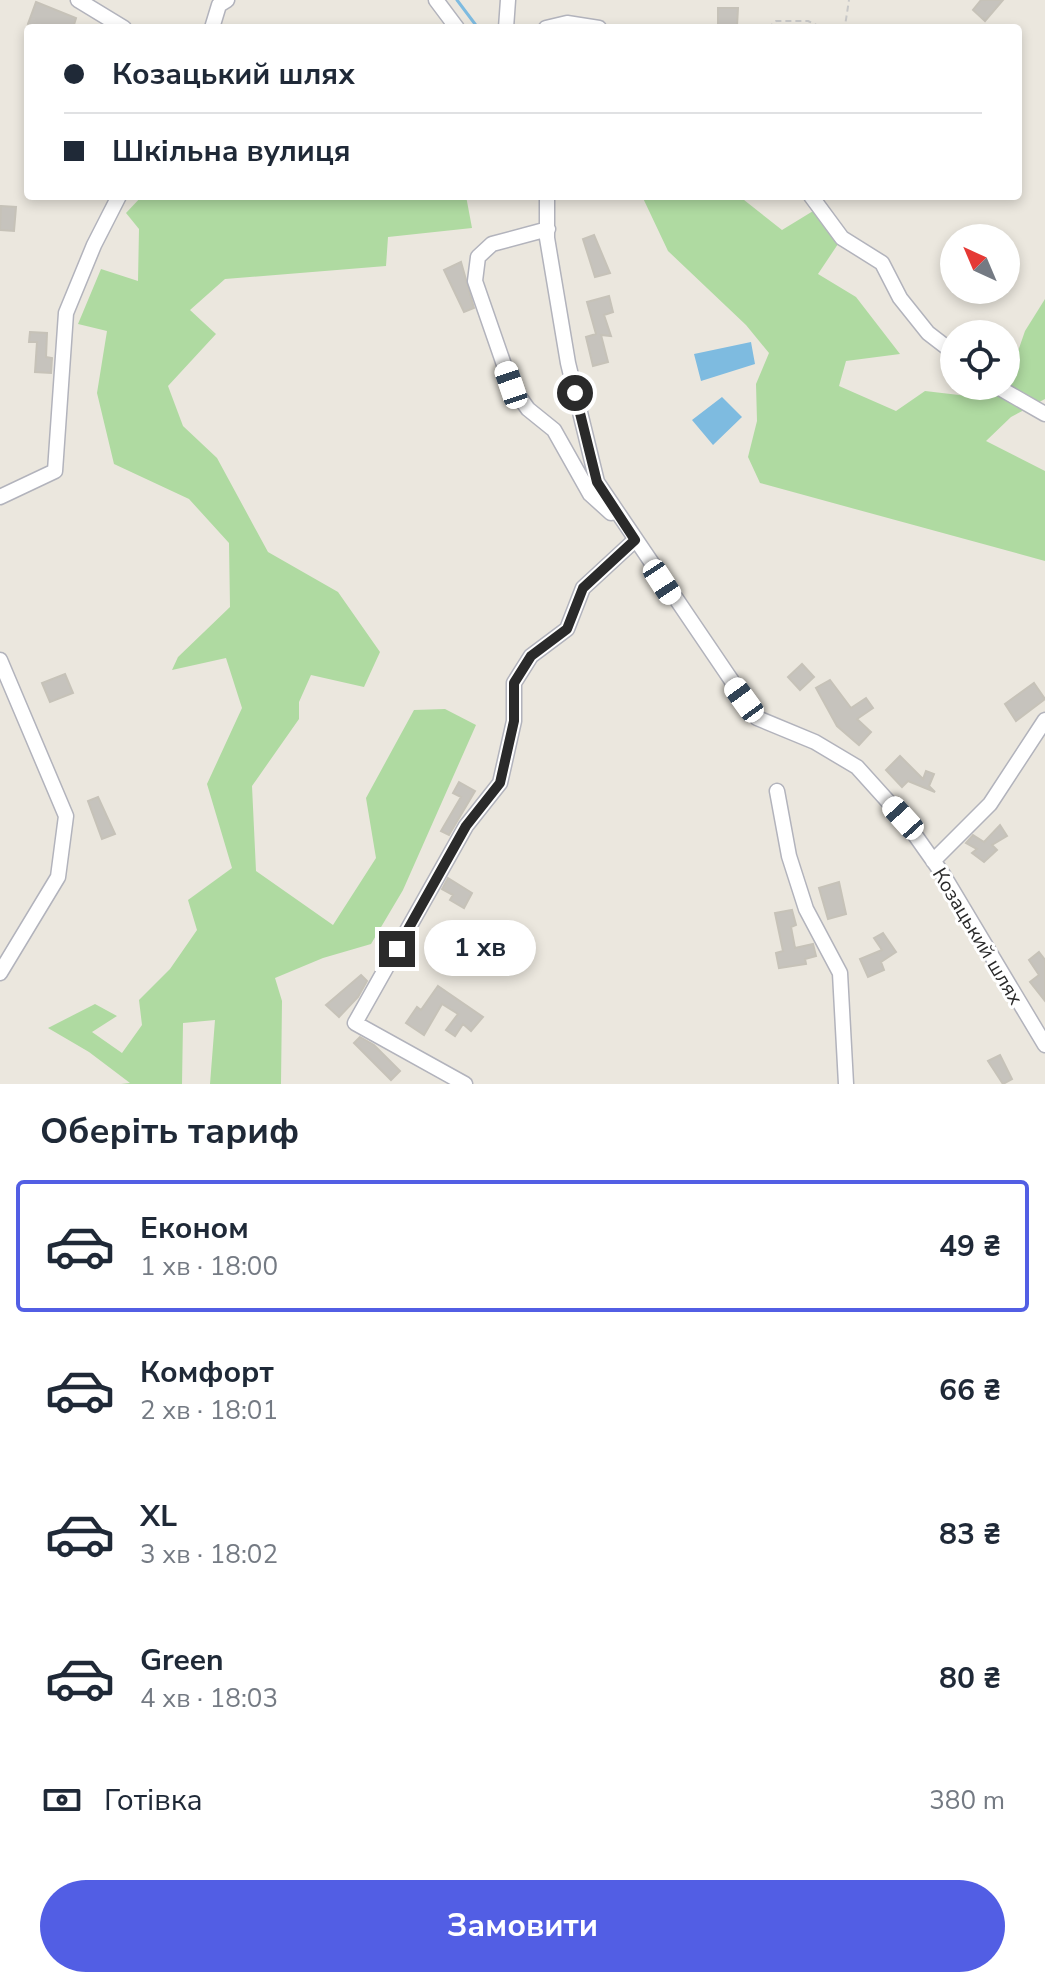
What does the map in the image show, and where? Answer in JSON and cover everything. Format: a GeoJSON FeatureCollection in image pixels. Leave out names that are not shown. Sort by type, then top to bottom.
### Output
{"type":"FeatureCollection","features":[{"type":"Feature","properties":{"kind":"street"},"geometry":{"type":"LineString","coordinates":[[78,0],[117,24]]}},
{"type":"Feature","properties":{"kind":"street"},"geometry":{"type":"LineString","coordinates":[[213,24],[219,5],[227,0]]}},
{"type":"Feature","properties":{"kind":"street"},"geometry":{"type":"LineString","coordinates":[[436,0],[454,24]]}},
{"type":"Feature","properties":{"kind":"street"},"geometry":{"type":"LineString","coordinates":[[506,24],[508,0]]}},
{"type":"Feature","properties":{"kind":"street"},"geometry":{"type":"LineString","coordinates":[[0,497],[55,471],[66,313],[94,245],[117,200]]}},
{"type":"Feature","properties":{"kind":"street","name":"Козацький шлях"},"geometry":{"type":"LineString","coordinates":[[547,200],[548,229],[568,363],[597,482],[757,718],[815,742],[857,767],[903,818],[933,861],[1045,1045]]}},
{"type":"Feature","properties":{"kind":"street"},"geometry":{"type":"LineString","coordinates":[[814,200],[842,238],[882,263],[909,310],[940,342]]}},
{"type":"Feature","properties":{"kind":"street"},"geometry":{"type":"LineString","coordinates":[[548,229],[492,244],[478,257],[475,281],[511,385],[528,409],[554,430],[590,494],[625,525]]}},
{"type":"Feature","properties":{"kind":"street"},"geometry":{"type":"LineString","coordinates":[[1020,400],[1045,414]]}},
{"type":"Feature","properties":{"kind":"street"},"geometry":{"type":"LineString","coordinates":[[465,1084],[355,1023],[466,826],[500,783],[514,721],[514,683],[531,656],[567,629],[583,588],[635,540]]}},
{"type":"Feature","properties":{"kind":"street"},"geometry":{"type":"LineString","coordinates":[[0,660],[66,816],[58,877],[0,973]]}},
{"type":"Feature","properties":{"kind":"street"},"geometry":{"type":"LineString","coordinates":[[933,861],[990,804],[1045,720]]}},
{"type":"Feature","properties":{"kind":"street"},"geometry":{"type":"LineString","coordinates":[[777,791],[789,856],[806,909],[840,973],[846,1084]]}},
{"type":"Feature","properties":{"kind":"path"},"geometry":{"type":"LineString","coordinates":[[845,24],[849,0]]}},
{"type":"Feature","properties":{"kind":"path"},"geometry":{"type":"LineString","coordinates":[[773,24],[776,21],[808,21],[814,24]]}},
{"type":"Feature","properties":{"kind":"green space"},"geometry":{"type":"Polygon","coordinates":[[[138,200],[467,200],[472,228],[388,237],[386,266],[225,279],[190,310],[216,334],[168,386],[183,426],[217,458],[268,552],[338,592],[380,652],[364,687],[311,675],[299,702],[299,719],[252,786],[256,871],[333,925],[376,858],[366,798],[414,710],[445,709],[476,725],[403,890],[371,944],[323,958],[275,978],[282,1001],[281,1084],[210,1084],[215,1020],[183,1023],[182,1084],[121,1084],[130,1083],[89,1052],[48,1028],[95,1004],[117,1016],[92,1032],[122,1053],[142,1025],[139,1000],[170,969],[197,930],[188,900],[232,868],[207,784],[242,708],[226,658],[172,670],[178,657],[230,607],[229,543],[189,499],[114,464],[97,393],[107,331],[78,324],[101,269],[138,281],[139,229],[126,213],[138,200]]]}},
{"type":"Feature","properties":{"kind":"green space"},"geometry":{"type":"Polygon","coordinates":[[[644,200],[744,200],[782,230],[818,208],[842,238],[818,274],[856,297],[900,354],[846,361],[839,386],[896,411],[925,391],[940,393],[940,400],[1020,400],[1020,345],[1025,331],[1045,299],[1045,399],[1011,417],[986,441],[1045,471],[1045,561],[760,483],[748,457],[757,421],[756,384],[769,353],[746,325],[668,251],[644,200]]]}},
{"type":"Feature","properties":{"kind":"water"},"geometry":{"type":"Polygon","coordinates":[[[751,342],[755,364],[701,381],[694,354],[751,342]]]}},
{"type":"Feature","properties":{"kind":"water"},"geometry":{"type":"Polygon","coordinates":[[[722,397],[742,417],[713,445],[692,420],[722,397]]]}},
{"type":"Feature","properties":{"kind":"building"},"geometry":{"type":"Polygon","coordinates":[[[981,0],[1003,0],[985,21],[973,10],[981,0]]]}},
{"type":"Feature","properties":{"kind":"building"},"geometry":{"type":"Polygon","coordinates":[[[36,2],[76,18],[74,24],[28,24],[36,2]]]}},
{"type":"Feature","properties":{"kind":"building"},"geometry":{"type":"Polygon","coordinates":[[[718,8],[738,8],[737,24],[718,24],[718,8]]]}},
{"type":"Feature","properties":{"kind":"building"},"geometry":{"type":"Polygon","coordinates":[[[1,206],[16,207],[14,231],[0,230],[1,206]]]}},
{"type":"Feature","properties":{"kind":"building"},"geometry":{"type":"Polygon","coordinates":[[[594,235],[610,273],[595,277],[583,239],[594,235]]]}},
{"type":"Feature","properties":{"kind":"building"},"geometry":{"type":"Polygon","coordinates":[[[461,262],[474,308],[464,312],[444,270],[461,262]]]}},
{"type":"Feature","properties":{"kind":"building"},"geometry":{"type":"Polygon","coordinates":[[[609,296],[613,312],[604,315],[611,336],[601,335],[608,362],[593,366],[586,337],[596,334],[587,302],[609,296]]]}},
{"type":"Feature","properties":{"kind":"building"},"geometry":{"type":"Polygon","coordinates":[[[30,332],[47,333],[46,357],[52,358],[51,373],[35,372],[37,342],[29,342],[30,332]]]}},
{"type":"Feature","properties":{"kind":"building"},"geometry":{"type":"Polygon","coordinates":[[[802,664],[814,677],[800,690],[788,677],[802,664]]]}},
{"type":"Feature","properties":{"kind":"building"},"geometry":{"type":"Polygon","coordinates":[[[65,674],[73,693],[50,702],[42,683],[65,674]]]}},
{"type":"Feature","properties":{"kind":"building"},"geometry":{"type":"Polygon","coordinates":[[[830,680],[851,708],[866,698],[873,708],[857,719],[871,732],[859,745],[837,726],[816,688],[830,680]]]}},
{"type":"Feature","properties":{"kind":"building"},"geometry":{"type":"Polygon","coordinates":[[[1034,683],[1045,699],[1016,721],[1005,704],[1034,683]]]}},
{"type":"Feature","properties":{"kind":"building"},"geometry":{"type":"Polygon","coordinates":[[[900,756],[923,779],[926,771],[934,774],[929,786],[935,792],[908,781],[902,787],[886,770],[900,756]]]}},
{"type":"Feature","properties":{"kind":"building"},"geometry":{"type":"Polygon","coordinates":[[[459,782],[475,791],[449,835],[441,831],[461,797],[453,793],[459,782]]]}},
{"type":"Feature","properties":{"kind":"building"},"geometry":{"type":"Polygon","coordinates":[[[98,797],[115,834],[102,839],[88,801],[98,797]]]}},
{"type":"Feature","properties":{"kind":"building"},"geometry":{"type":"Polygon","coordinates":[[[1000,825],[1007,836],[992,845],[997,850],[984,862],[972,853],[977,849],[966,843],[973,835],[984,842],[1000,825]]]}},
{"type":"Feature","properties":{"kind":"building"},"geometry":{"type":"Polygon","coordinates":[[[448,878],[472,893],[464,908],[450,900],[453,895],[442,889],[448,878]]]}},
{"type":"Feature","properties":{"kind":"building"},"geometry":{"type":"Polygon","coordinates":[[[839,882],[846,914],[828,919],[819,888],[839,882]]]}},
{"type":"Feature","properties":{"kind":"building"},"geometry":{"type":"Polygon","coordinates":[[[792,910],[796,925],[791,927],[795,948],[813,944],[816,956],[805,959],[806,964],[779,968],[776,953],[783,951],[775,913],[792,910]]]}},
{"type":"Feature","properties":{"kind":"building"},"geometry":{"type":"Polygon","coordinates":[[[883,933],[896,952],[881,962],[884,970],[868,977],[860,959],[882,950],[874,938],[883,933]]]}},
{"type":"Feature","properties":{"kind":"building"},"geometry":{"type":"Polygon","coordinates":[[[1039,952],[1045,960],[1045,1001],[1030,982],[1039,975],[1029,960],[1039,952]]]}},
{"type":"Feature","properties":{"kind":"building"},"geometry":{"type":"Polygon","coordinates":[[[361,975],[367,981],[358,997],[339,1017],[326,1005],[361,975]]]}},
{"type":"Feature","properties":{"kind":"building"},"geometry":{"type":"Polygon","coordinates":[[[438,986],[483,1017],[471,1031],[463,1024],[455,1036],[446,1030],[458,1014],[442,1004],[424,1035],[406,1023],[417,1007],[421,1010],[438,986]]]}},
{"type":"Feature","properties":{"kind":"building"},"geometry":{"type":"Polygon","coordinates":[[[360,1037],[374,1045],[400,1071],[391,1080],[354,1043],[360,1037]]]}},
{"type":"Feature","properties":{"kind":"building"},"geometry":{"type":"Polygon","coordinates":[[[1000,1055],[1012,1079],[1003,1084],[988,1061],[1000,1055]]]}},
{"type":"Feature","properties":{"kind":"waterway"},"geometry":{"type":"LineString","coordinates":[[457,0],[475,24]]}},
{"type":"Feature","properties":{"kind":"route"},"geometry":{"type":"LineString","coordinates":[[397,949],[466,826],[500,783],[514,721],[514,683],[531,656],[567,629],[583,588],[635,540],[597,482],[575,393]]}}]}
